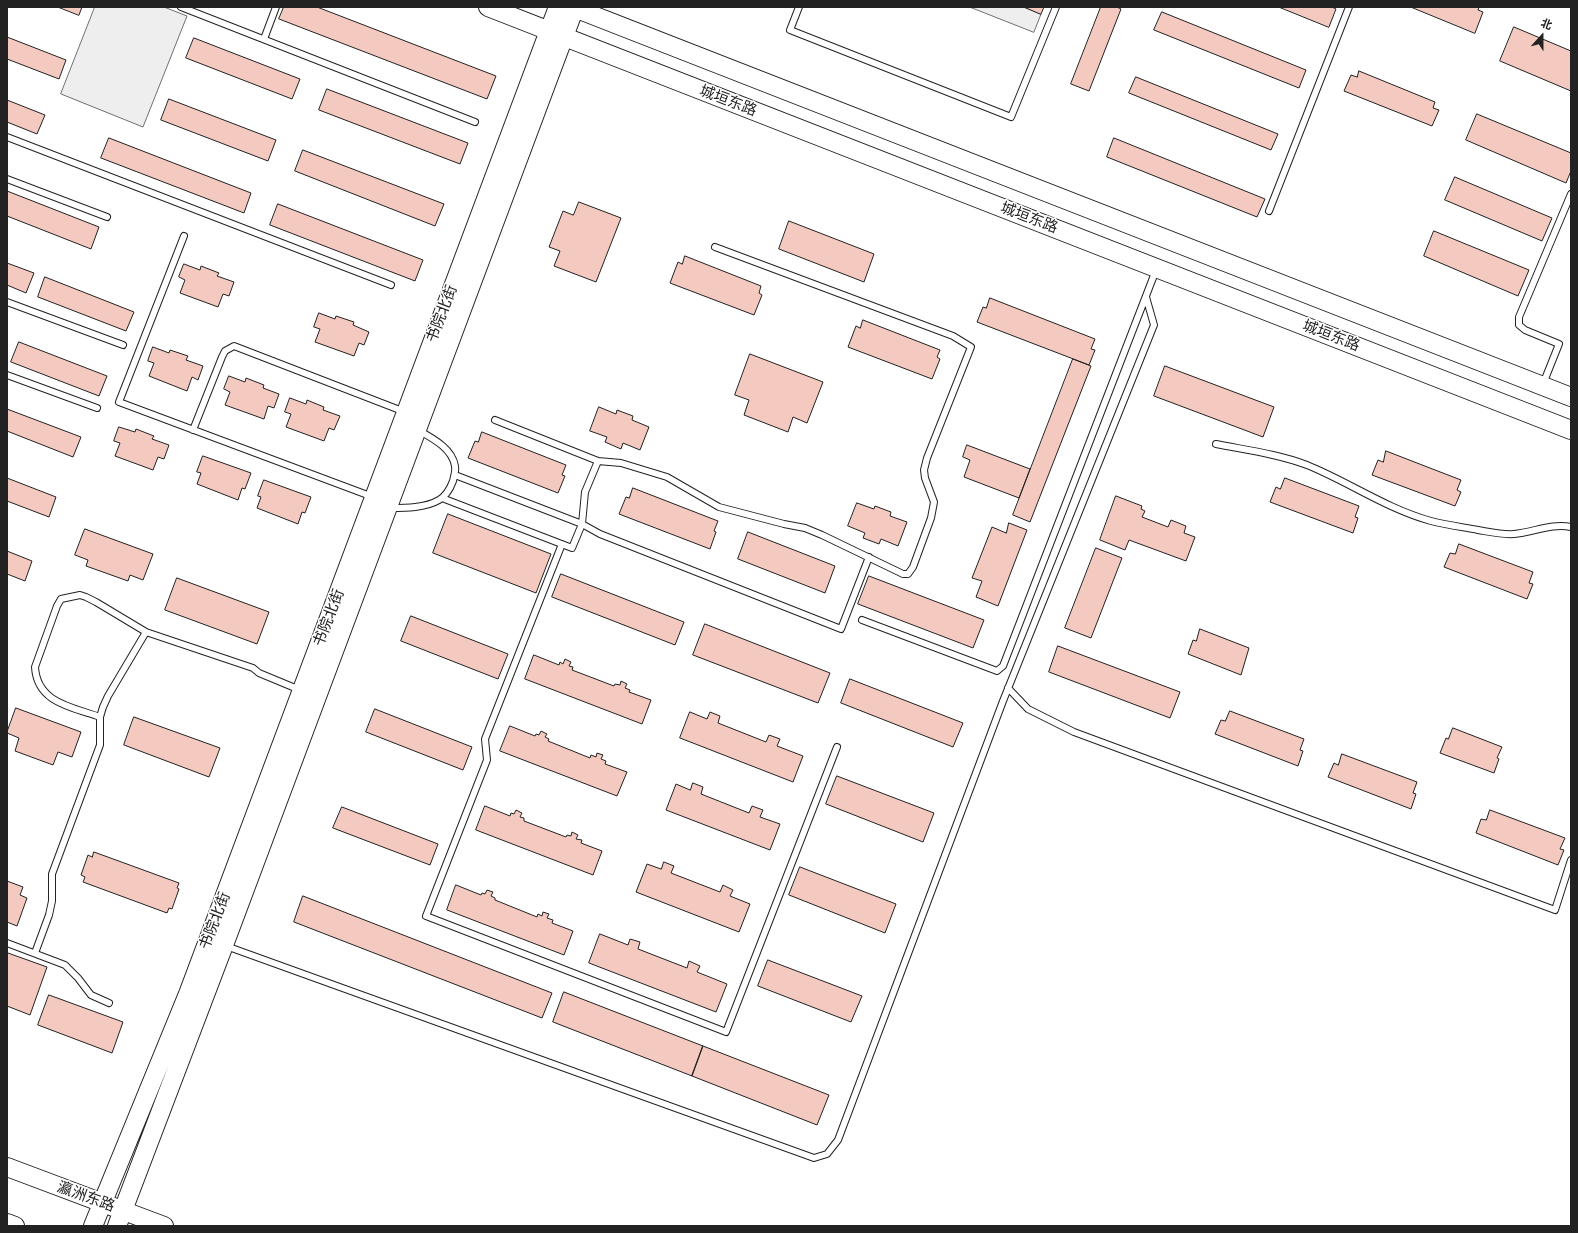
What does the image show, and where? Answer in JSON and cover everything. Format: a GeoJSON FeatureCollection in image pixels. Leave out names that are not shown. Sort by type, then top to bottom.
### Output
{"type":"FeatureCollection","features":[{"type":"Feature","properties":{"kind":"street","name":"城垣东路"},"geometry":{"type":"LineString","coordinates":[[488,7],[1571,430]]}},
{"type":"Feature","properties":{"kind":"street","name":"城垣东路"},"geometry":{"type":"LineString","coordinates":[[570,7],[1571,397]]}},
{"type":"Feature","properties":{"kind":"street","name":"书院北街"},"geometry":{"type":"LineString","coordinates":[[120,1218],[224,945],[381,503],[406,413],[556,34],[570,7]]}},
{"type":"Feature","properties":{"kind":"street","name":"书院北街"},"geometry":{"type":"LineString","coordinates":[[93,1226],[101,1203],[188,994],[301,690],[381,503],[417,429],[556,34]]}},
{"type":"Feature","properties":{"kind":"street","name":"瀛洲东路"},"geometry":{"type":"LineString","coordinates":[[7,1167],[101,1203],[120,1218],[164,1226]]}},
{"type":"Feature","properties":{"kind":"street"},"geometry":{"type":"LineString","coordinates":[[7,1223],[15,1226]]}},
{"type":"Feature","properties":{"kind":"lane"},"geometry":{"type":"LineString","coordinates":[[181,7],[475,122]]}},
{"type":"Feature","properties":{"kind":"lane"},"geometry":{"type":"LineString","coordinates":[[264,39],[276,7]]}},
{"type":"Feature","properties":{"kind":"lane"},"geometry":{"type":"LineString","coordinates":[[799,7],[790,30],[1011,117],[1056,7]]}},
{"type":"Feature","properties":{"kind":"lane"},"geometry":{"type":"LineString","coordinates":[[1269,211],[1349,7]]}},
{"type":"Feature","properties":{"kind":"lane"},"geometry":{"type":"LineString","coordinates":[[7,137],[391,285]]}},
{"type":"Feature","properties":{"kind":"lane"},"geometry":{"type":"LineString","coordinates":[[7,179],[107,217]]}},
{"type":"Feature","properties":{"kind":"lane"},"geometry":{"type":"LineString","coordinates":[[1542,386],[1559,344],[1525,330],[1519,325],[1519,317],[1571,194]]}},
{"type":"Feature","properties":{"kind":"lane"},"geometry":{"type":"LineString","coordinates":[[184,236],[119,402],[381,503],[411,508],[438,501],[442,498],[451,486],[455,465],[450,455],[439,442],[417,429]]}},
{"type":"Feature","properties":{"kind":"lane"},"geometry":{"type":"LineString","coordinates":[[495,420],[598,461],[621,463],[667,478],[719,507],[805,528],[903,574],[908,574],[913,567],[932,518],[934,502],[925,478],[924,470],[926,458],[971,347],[953,336],[715,248]]}},
{"type":"Feature","properties":{"kind":"lane"},"geometry":{"type":"LineString","coordinates":[[862,620],[997,671],[1003,666],[1157,268]]}},
{"type":"Feature","properties":{"kind":"lane"},"geometry":{"type":"LineString","coordinates":[[224,945],[814,1158],[828,1154],[838,1140],[1008,688],[1154,325],[1146,297]]}},
{"type":"Feature","properties":{"kind":"lane"},"geometry":{"type":"LineString","coordinates":[[7,302],[122,345]]}},
{"type":"Feature","properties":{"kind":"lane"},"geometry":{"type":"LineString","coordinates":[[193,430],[222,357],[225,351],[234,346],[406,413]]}},
{"type":"Feature","properties":{"kind":"lane"},"geometry":{"type":"LineString","coordinates":[[7,375],[97,408]]}},
{"type":"Feature","properties":{"kind":"lane"},"geometry":{"type":"LineString","coordinates":[[1216,444],[1284,457],[1326,474],[1398,510],[1419,518],[1453,526],[1501,534],[1514,534],[1555,526],[1571,527]]}},
{"type":"Feature","properties":{"kind":"lane"},"geometry":{"type":"LineString","coordinates":[[442,498],[572,548],[582,524],[585,492],[598,461]]}},
{"type":"Feature","properties":{"kind":"lane"},"geometry":{"type":"LineString","coordinates":[[454,474],[582,524],[600,534],[841,629],[869,558]]}},
{"type":"Feature","properties":{"kind":"lane"},"geometry":{"type":"LineString","coordinates":[[562,544],[485,739],[487,760],[426,916],[726,1032],[837,747]]}},
{"type":"Feature","properties":{"kind":"lane"},"geometry":{"type":"LineString","coordinates":[[100,717],[48,697],[35,676],[35,667],[57,606],[61,599],[80,596],[86,597],[146,632],[253,668],[259,673],[301,690]]}},
{"type":"Feature","properties":{"kind":"lane"},"geometry":{"type":"LineString","coordinates":[[35,953],[49,915],[52,901],[52,874],[100,745],[100,717],[108,696],[146,632]]}},
{"type":"Feature","properties":{"kind":"lane"},"geometry":{"type":"LineString","coordinates":[[1008,688],[1028,709],[1045,719],[1074,732],[1555,910],[1571,860]]}},
{"type":"Feature","properties":{"kind":"lane"},"geometry":{"type":"LineString","coordinates":[[7,943],[65,965],[78,978],[84,988],[91,995],[109,1003]]}},
{"type":"Feature","properties":{"kind":"shaded area"},"geometry":{"type":"Polygon","coordinates":[[[95,7],[164,7],[187,16],[143,127],[61,94],[95,7]]]}},
{"type":"Feature","properties":{"kind":"shaded area"},"geometry":{"type":"Polygon","coordinates":[[[970,7],[1024,7],[1041,14],[1034,32],[970,7]]]}},
{"type":"Feature","properties":{"kind":"building"},"geometry":{"type":"Polygon","coordinates":[[[58,7],[82,7],[79,15],[58,7]]]}},
{"type":"Feature","properties":{"kind":"building"},"geometry":{"type":"Polygon","coordinates":[[[284,7],[317,7],[496,76],[487,99],[279,19],[284,7]]]}},
{"type":"Feature","properties":{"kind":"building"},"geometry":{"type":"Polygon","coordinates":[[[1024,7],[1044,7],[1041,14],[1024,7]]]}},
{"type":"Feature","properties":{"kind":"building"},"geometry":{"type":"Polygon","coordinates":[[[1101,7],[1117,7],[1121,9],[1089,91],[1071,84],[1101,7]]]}},
{"type":"Feature","properties":{"kind":"building"},"geometry":{"type":"Polygon","coordinates":[[[1279,7],[1332,7],[1336,9],[1329,27],[1279,7]]]}},
{"type":"Feature","properties":{"kind":"building"},"geometry":{"type":"Polygon","coordinates":[[[1411,7],[1479,7],[1478,10],[1483,12],[1475,33],[1411,7]]]}},
{"type":"Feature","properties":{"kind":"building"},"geometry":{"type":"Polygon","coordinates":[[[1162,12],[1306,70],[1299,88],[1154,30],[1162,12]]]}},
{"type":"Feature","properties":{"kind":"building"},"geometry":{"type":"Polygon","coordinates":[[[1514,27],[1571,51],[1571,91],[1500,61],[1514,27]]]}},
{"type":"Feature","properties":{"kind":"building"},"geometry":{"type":"Polygon","coordinates":[[[7,37],[66,60],[59,79],[7,59],[7,37]]]}},
{"type":"Feature","properties":{"kind":"building"},"geometry":{"type":"Polygon","coordinates":[[[194,38],[300,79],[292,99],[186,58],[194,38]]]}},
{"type":"Feature","properties":{"kind":"building"},"geometry":{"type":"Polygon","coordinates":[[[1359,71],[1435,102],[1433,108],[1439,110],[1432,126],[1344,91],[1351,75],[1357,77],[1359,71]]]}},
{"type":"Feature","properties":{"kind":"building"},"geometry":{"type":"Polygon","coordinates":[[[1136,77],[1278,134],[1271,150],[1129,93],[1136,77]]]}},
{"type":"Feature","properties":{"kind":"building"},"geometry":{"type":"Polygon","coordinates":[[[327,89],[468,143],[460,164],[319,110],[327,89]]]}},
{"type":"Feature","properties":{"kind":"building"},"geometry":{"type":"Polygon","coordinates":[[[169,99],[276,140],[268,161],[161,120],[169,99]]]}},
{"type":"Feature","properties":{"kind":"building"},"geometry":{"type":"Polygon","coordinates":[[[7,100],[45,115],[37,134],[7,122],[7,100]]]}},
{"type":"Feature","properties":{"kind":"building"},"geometry":{"type":"Polygon","coordinates":[[[1477,114],[1571,153],[1571,171],[1566,183],[1466,140],[1477,114]]]}},
{"type":"Feature","properties":{"kind":"building"},"geometry":{"type":"Polygon","coordinates":[[[109,138],[251,193],[244,213],[101,158],[109,138]]]}},
{"type":"Feature","properties":{"kind":"building"},"geometry":{"type":"Polygon","coordinates":[[[1114,138],[1265,199],[1257,217],[1107,157],[1114,138]]]}},
{"type":"Feature","properties":{"kind":"building"},"geometry":{"type":"Polygon","coordinates":[[[303,150],[444,204],[435,226],[295,171],[303,150]]]}},
{"type":"Feature","properties":{"kind":"building"},"geometry":{"type":"Polygon","coordinates":[[[1455,177],[1552,218],[1542,241],[1445,200],[1455,177]]]}},
{"type":"Feature","properties":{"kind":"building"},"geometry":{"type":"Polygon","coordinates":[[[7,191],[99,227],[91,249],[7,216],[7,191]]]}},
{"type":"Feature","properties":{"kind":"building"},"geometry":{"type":"Polygon","coordinates":[[[579,202],[621,218],[596,282],[554,266],[560,251],[549,247],[563,211],[573,215],[579,202]]]}},
{"type":"Feature","properties":{"kind":"building"},"geometry":{"type":"Polygon","coordinates":[[[278,204],[423,260],[415,281],[270,225],[278,204]]]}},
{"type":"Feature","properties":{"kind":"building"},"geometry":{"type":"Polygon","coordinates":[[[789,221],[874,254],[864,282],[779,249],[789,221]]]}},
{"type":"Feature","properties":{"kind":"building"},"geometry":{"type":"Polygon","coordinates":[[[1434,231],[1529,270],[1518,296],[1424,256],[1434,231]]]}},
{"type":"Feature","properties":{"kind":"building"},"geometry":{"type":"Polygon","coordinates":[[[685,256],[761,286],[759,293],[762,295],[754,315],[670,283],[678,262],[682,264],[685,256]]]}},
{"type":"Feature","properties":{"kind":"building"},"geometry":{"type":"Polygon","coordinates":[[[7,263],[34,273],[26,293],[7,285],[7,263]]]}},
{"type":"Feature","properties":{"kind":"building"},"geometry":{"type":"Polygon","coordinates":[[[184,264],[200,270],[201,266],[219,273],[217,276],[234,282],[229,296],[223,294],[218,307],[180,293],[185,280],[179,277],[184,264]]]}},
{"type":"Feature","properties":{"kind":"building"},"geometry":{"type":"Polygon","coordinates":[[[45,277],[134,312],[126,331],[38,297],[45,277]]]}},
{"type":"Feature","properties":{"kind":"building"},"geometry":{"type":"Polygon","coordinates":[[[990,298],[1095,339],[1091,349],[1095,350],[1089,365],[977,322],[983,307],[986,308],[990,298]]]}},
{"type":"Feature","properties":{"kind":"building"},"geometry":{"type":"Polygon","coordinates":[[[319,313],[335,319],[336,316],[354,322],[353,325],[369,332],[364,345],[359,343],[354,356],[315,342],[320,329],[314,327],[319,313]]]}},
{"type":"Feature","properties":{"kind":"building"},"geometry":{"type":"Polygon","coordinates":[[[863,320],[940,350],[937,357],[940,359],[932,379],[848,347],[856,326],[860,328],[863,320]]]}},
{"type":"Feature","properties":{"kind":"building"},"geometry":{"type":"Polygon","coordinates":[[[19,342],[107,376],[99,396],[11,362],[19,342]]]}},
{"type":"Feature","properties":{"kind":"building"},"geometry":{"type":"Polygon","coordinates":[[[153,347],[169,353],[170,350],[188,356],[186,360],[203,366],[198,380],[192,377],[187,391],[149,376],[154,363],[148,361],[153,347]]]}},
{"type":"Feature","properties":{"kind":"building"},"geometry":{"type":"Polygon","coordinates":[[[750,354],[823,382],[807,423],[793,417],[788,432],[744,415],[749,400],[735,395],[750,354]]]}},
{"type":"Feature","properties":{"kind":"building"},"geometry":{"type":"Polygon","coordinates":[[[1073,359],[1091,366],[1030,522],[1013,515],[1073,359]]]}},
{"type":"Feature","properties":{"kind":"building"},"geometry":{"type":"Polygon","coordinates":[[[1165,366],[1274,407],[1263,437],[1154,396],[1165,366]]]}},
{"type":"Feature","properties":{"kind":"building"},"geometry":{"type":"Polygon","coordinates":[[[229,376],[245,382],[246,378],[264,385],[263,388],[279,394],[274,408],[268,406],[264,419],[225,405],[230,392],[224,389],[229,376]]]}},
{"type":"Feature","properties":{"kind":"building"},"geometry":{"type":"Polygon","coordinates":[[[290,398],[306,404],[307,400],[324,407],[323,410],[340,416],[334,430],[329,428],[324,441],[286,427],[291,414],[285,412],[290,398]]]}},
{"type":"Feature","properties":{"kind":"building"},"geometry":{"type":"Polygon","coordinates":[[[599,407],[616,414],[617,410],[633,416],[632,420],[649,427],[640,450],[623,443],[621,449],[605,442],[607,437],[590,431],[599,407]]]}},
{"type":"Feature","properties":{"kind":"building"},"geometry":{"type":"Polygon","coordinates":[[[7,409],[81,437],[73,457],[7,431],[7,409]]]}},
{"type":"Feature","properties":{"kind":"building"},"geometry":{"type":"Polygon","coordinates":[[[119,427],[135,432],[136,429],[154,436],[152,439],[169,445],[164,459],[158,457],[153,470],[115,456],[120,443],[114,441],[119,427]]]}},
{"type":"Feature","properties":{"kind":"building"},"geometry":{"type":"Polygon","coordinates":[[[482,432],[566,465],[562,475],[565,476],[558,493],[468,458],[475,441],[478,442],[482,432]]]}},
{"type":"Feature","properties":{"kind":"building"},"geometry":{"type":"Polygon","coordinates":[[[967,445],[1030,469],[1019,498],[964,477],[970,460],[963,457],[967,445]]]}},
{"type":"Feature","properties":{"kind":"building"},"geometry":{"type":"Polygon","coordinates":[[[1386,451],[1461,480],[1457,490],[1461,492],[1455,506],[1372,475],[1378,460],[1383,462],[1386,451]]]}},
{"type":"Feature","properties":{"kind":"building"},"geometry":{"type":"Polygon","coordinates":[[[203,456],[251,473],[245,489],[242,488],[238,500],[197,484],[201,473],[197,472],[203,456]]]}},
{"type":"Feature","properties":{"kind":"building"},"geometry":{"type":"Polygon","coordinates":[[[7,478],[56,497],[49,517],[7,501],[7,478]]]}},
{"type":"Feature","properties":{"kind":"building"},"geometry":{"type":"Polygon","coordinates":[[[1285,478],[1359,506],[1355,517],[1358,518],[1353,533],[1270,502],[1276,487],[1280,489],[1285,478]]]}},
{"type":"Feature","properties":{"kind":"building"},"geometry":{"type":"Polygon","coordinates":[[[264,480],[311,497],[305,513],[302,512],[298,524],[257,508],[261,497],[258,496],[264,480]]]}},
{"type":"Feature","properties":{"kind":"building"},"geometry":{"type":"Polygon","coordinates":[[[633,488],[718,521],[710,549],[619,514],[626,497],[629,498],[633,488]]]}},
{"type":"Feature","properties":{"kind":"building"},"geometry":{"type":"Polygon","coordinates":[[[1116,496],[1142,506],[1141,509],[1145,511],[1142,517],[1168,527],[1171,520],[1186,526],[1184,533],[1195,537],[1186,561],[1129,540],[1125,550],[1100,540],[1116,496]]]}},
{"type":"Feature","properties":{"kind":"building"},"geometry":{"type":"Polygon","coordinates":[[[857,503],[874,509],[875,506],[891,512],[890,516],[907,522],[898,546],[881,539],[879,544],[863,538],[865,533],[848,526],[857,503]]]}},
{"type":"Feature","properties":{"kind":"building"},"geometry":{"type":"Polygon","coordinates":[[[448,514],[551,554],[536,593],[433,553],[448,514]]]}},
{"type":"Feature","properties":{"kind":"building"},"geometry":{"type":"Polygon","coordinates":[[[1009,523],[1027,530],[998,606],[976,597],[982,581],[972,578],[992,527],[1006,533],[1009,523]]]}},
{"type":"Feature","properties":{"kind":"building"},"geometry":{"type":"Polygon","coordinates":[[[85,529],[153,554],[143,580],[130,575],[128,581],[86,566],[88,560],[75,555],[85,529]]]}},
{"type":"Feature","properties":{"kind":"building"},"geometry":{"type":"Polygon","coordinates":[[[748,532],[835,566],[825,593],[738,559],[748,532]]]}},
{"type":"Feature","properties":{"kind":"building"},"geometry":{"type":"Polygon","coordinates":[[[1459,544],[1533,572],[1529,583],[1533,584],[1527,599],[1444,567],[1450,553],[1455,554],[1459,544]]]}},
{"type":"Feature","properties":{"kind":"building"},"geometry":{"type":"Polygon","coordinates":[[[1096,548],[1122,558],[1091,638],[1065,628],[1096,548]]]}},
{"type":"Feature","properties":{"kind":"building"},"geometry":{"type":"Polygon","coordinates":[[[7,551],[32,561],[25,581],[7,574],[7,551]]]}},
{"type":"Feature","properties":{"kind":"building"},"geometry":{"type":"Polygon","coordinates":[[[561,574],[684,622],[675,645],[552,597],[561,574]]]}},
{"type":"Feature","properties":{"kind":"building"},"geometry":{"type":"Polygon","coordinates":[[[869,576],[984,620],[973,648],[858,604],[869,576]]]}},
{"type":"Feature","properties":{"kind":"building"},"geometry":{"type":"Polygon","coordinates":[[[177,578],[269,612],[257,644],[165,610],[177,578]]]}},
{"type":"Feature","properties":{"kind":"building"},"geometry":{"type":"Polygon","coordinates":[[[411,616],[508,654],[498,679],[401,641],[411,616]]]}},
{"type":"Feature","properties":{"kind":"building"},"geometry":{"type":"Polygon","coordinates":[[[705,624],[830,673],[818,703],[693,655],[705,624]]]}},
{"type":"Feature","properties":{"kind":"building"},"geometry":{"type":"Polygon","coordinates":[[[1200,629],[1249,648],[1241,675],[1188,654],[1193,640],[1196,641],[1200,629]]]}},
{"type":"Feature","properties":{"kind":"building"},"geometry":{"type":"Polygon","coordinates":[[[1058,646],[1180,692],[1170,718],[1049,672],[1058,646]]]}},
{"type":"Feature","properties":{"kind":"building"},"geometry":{"type":"Polygon","coordinates":[[[534,655],[559,665],[560,662],[563,664],[565,659],[571,662],[569,666],[573,667],[572,670],[614,686],[615,684],[620,685],[621,681],[627,684],[625,688],[630,690],[629,692],[651,700],[642,724],[525,679],[534,655]]]}},
{"type":"Feature","properties":{"kind":"building"},"geometry":{"type":"Polygon","coordinates":[[[850,679],[963,723],[953,747],[841,703],[850,679]]]}},
{"type":"Feature","properties":{"kind":"building"},"geometry":{"type":"Polygon","coordinates":[[[16,708],[81,732],[72,757],[58,752],[53,765],[15,751],[19,738],[7,733],[16,708]]]}},
{"type":"Feature","properties":{"kind":"building"},"geometry":{"type":"Polygon","coordinates":[[[375,709],[472,747],[463,770],[366,732],[375,709]]]}},
{"type":"Feature","properties":{"kind":"building"},"geometry":{"type":"Polygon","coordinates":[[[1230,711],[1304,739],[1300,750],[1303,751],[1298,766],[1215,734],[1221,720],[1225,721],[1230,711]]]}},
{"type":"Feature","properties":{"kind":"building"},"geometry":{"type":"Polygon","coordinates":[[[690,712],[707,719],[710,712],[720,716],[718,723],[766,742],[769,735],[780,739],[777,746],[803,756],[793,782],[680,738],[690,712]]]}},
{"type":"Feature","properties":{"kind":"building"},"geometry":{"type":"Polygon","coordinates":[[[134,717],[220,748],[209,777],[124,745],[134,717]]]}},
{"type":"Feature","properties":{"kind":"building"},"geometry":{"type":"Polygon","coordinates":[[[510,726],[535,736],[536,734],[539,735],[541,731],[547,734],[545,737],[549,739],[548,741],[590,758],[591,755],[596,757],[597,753],[603,755],[601,759],[606,761],[605,764],[627,772],[617,796],[500,751],[510,726]]]}},
{"type":"Feature","properties":{"kind":"building"},"geometry":{"type":"Polygon","coordinates":[[[1453,728],[1502,747],[1497,758],[1499,759],[1494,773],[1440,753],[1446,738],[1448,739],[1453,728]]]}},
{"type":"Feature","properties":{"kind":"building"},"geometry":{"type":"Polygon","coordinates":[[[1342,754],[1417,782],[1413,793],[1416,794],[1411,809],[1328,777],[1334,763],[1338,765],[1342,754]]]}},
{"type":"Feature","properties":{"kind":"building"},"geometry":{"type":"Polygon","coordinates":[[[837,776],[934,813],[923,842],[826,804],[837,776]]]}},
{"type":"Feature","properties":{"kind":"building"},"geometry":{"type":"Polygon","coordinates":[[[693,783],[703,787],[701,794],[749,813],[752,806],[763,810],[760,817],[780,824],[770,850],[666,810],[676,784],[690,790],[693,783]]]}},
{"type":"Feature","properties":{"kind":"building"},"geometry":{"type":"Polygon","coordinates":[[[485,806],[510,816],[511,813],[514,814],[516,810],[522,813],[520,817],[524,818],[524,821],[566,837],[567,835],[571,836],[572,832],[578,835],[576,839],[582,840],[581,843],[602,851],[593,875],[476,830],[485,806]]]}},
{"type":"Feature","properties":{"kind":"building"},"geometry":{"type":"Polygon","coordinates":[[[342,807],[438,844],[430,865],[333,828],[342,807]]]}},
{"type":"Feature","properties":{"kind":"building"},"geometry":{"type":"Polygon","coordinates":[[[1490,810],[1565,838],[1560,849],[1564,850],[1558,865],[1476,833],[1481,819],[1486,820],[1490,810]]]}},
{"type":"Feature","properties":{"kind":"building"},"geometry":{"type":"Polygon","coordinates":[[[94,852],[179,883],[177,888],[179,889],[172,909],[169,908],[167,913],[83,882],[85,877],[81,875],[88,855],[92,857],[94,852]]]}},
{"type":"Feature","properties":{"kind":"building"},"geometry":{"type":"Polygon","coordinates":[[[664,862],[674,866],[671,873],[720,892],[723,885],[733,890],[730,896],[750,904],[739,932],[636,892],[647,864],[661,869],[664,862]]]}},
{"type":"Feature","properties":{"kind":"building"},"geometry":{"type":"Polygon","coordinates":[[[800,867],[896,904],[885,933],[789,895],[800,867]]]}},
{"type":"Feature","properties":{"kind":"building"},"geometry":{"type":"Polygon","coordinates":[[[7,881],[23,887],[20,895],[27,898],[17,926],[7,922],[7,881]]]}},
{"type":"Feature","properties":{"kind":"building"},"geometry":{"type":"Polygon","coordinates":[[[456,885],[481,895],[482,893],[485,894],[487,890],[493,892],[491,896],[495,898],[495,900],[537,917],[538,914],[542,916],[543,912],[549,914],[547,918],[553,920],[552,923],[573,931],[564,955],[447,910],[456,885]]]}},
{"type":"Feature","properties":{"kind":"building"},"geometry":{"type":"Polygon","coordinates":[[[303,896],[552,993],[542,1018],[294,922],[303,896]]]}},
{"type":"Feature","properties":{"kind":"building"},"geometry":{"type":"Polygon","coordinates":[[[600,934],[628,945],[630,939],[640,942],[638,949],[687,968],[689,961],[700,966],[697,972],[727,984],[716,1012],[589,963],[600,934]]]}},
{"type":"Feature","properties":{"kind":"building"},"geometry":{"type":"Polygon","coordinates":[[[8,953],[47,967],[30,1015],[7,1006],[8,953]]]}},
{"type":"Feature","properties":{"kind":"building"},"geometry":{"type":"Polygon","coordinates":[[[768,960],[862,996],[851,1022],[758,986],[768,960]]]}},
{"type":"Feature","properties":{"kind":"building"},"geometry":{"type":"Polygon","coordinates":[[[564,992],[703,1046],[692,1076],[553,1022],[564,992]]]}},
{"type":"Feature","properties":{"kind":"building"},"geometry":{"type":"Polygon","coordinates":[[[49,995],[123,1022],[112,1053],[38,1025],[49,995]]]}},
{"type":"Feature","properties":{"kind":"building"},"geometry":{"type":"Polygon","coordinates":[[[703,1046],[829,1095],[817,1125],[692,1076],[703,1046]]]}}]}
